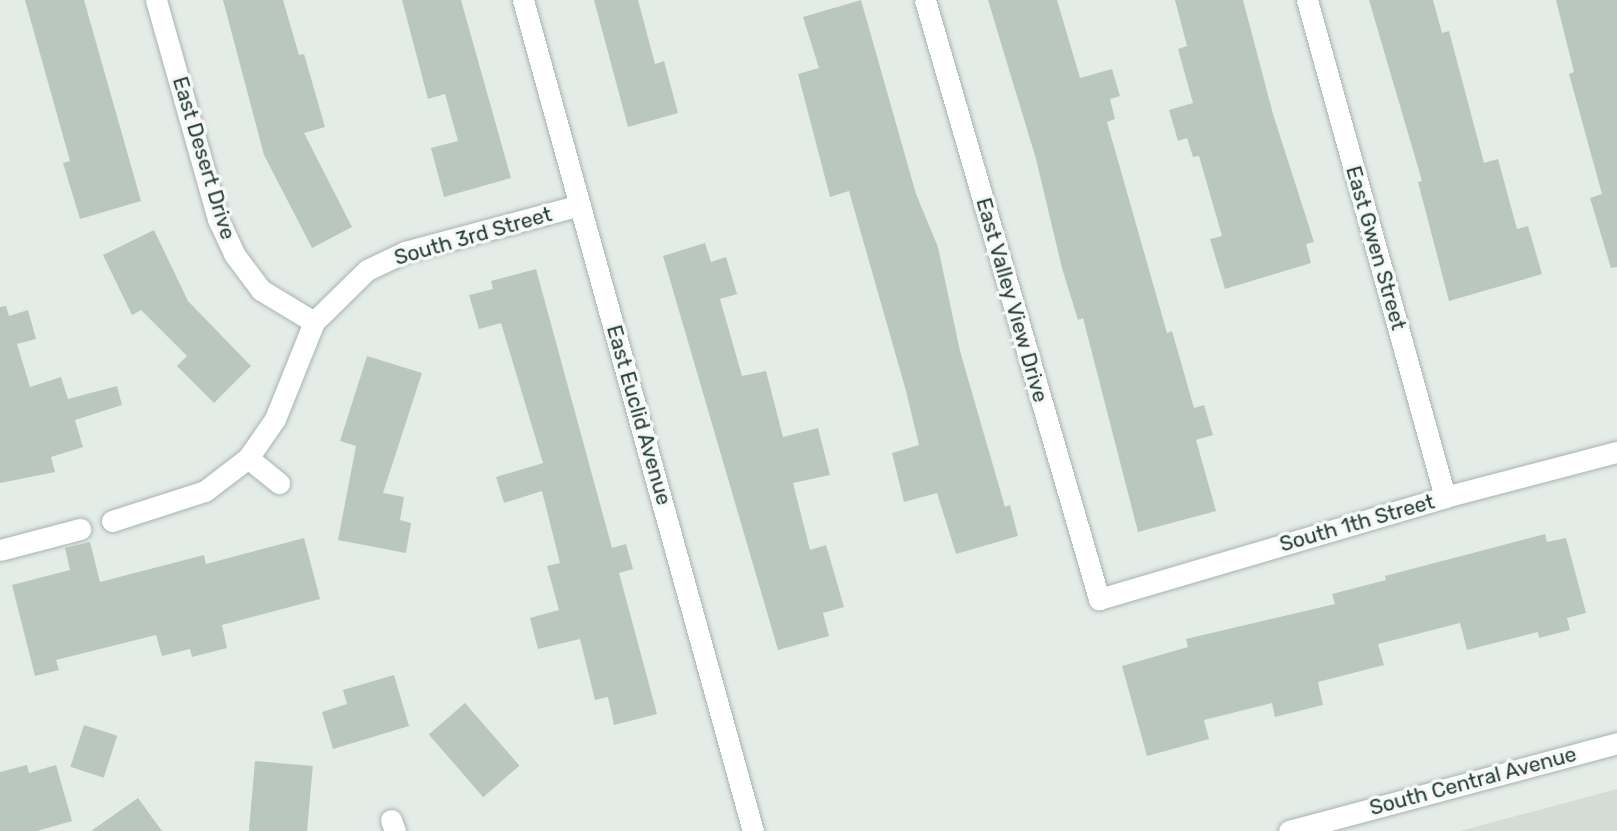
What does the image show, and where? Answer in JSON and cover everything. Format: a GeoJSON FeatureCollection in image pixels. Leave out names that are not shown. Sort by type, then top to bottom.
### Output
{"type":"FeatureCollection","features":[{"type":"Feature","properties":{"kind":"street","name":"East Desert Drive"},"geometry":{"type":"LineString","coordinates":[[156,0],[218,219],[234,254],[261,290],[314,322]]}},
{"type":"Feature","properties":{"kind":"street","name":"East Euclid Avenue"},"geometry":{"type":"LineString","coordinates":[[523,0],[753,831]]}},
{"type":"Feature","properties":{"kind":"street","name":"East Valley View Drive"},"geometry":{"type":"LineString","coordinates":[[925,0],[1099,599]]}},
{"type":"Feature","properties":{"kind":"street","name":"East Gwen Street"},"geometry":{"type":"LineString","coordinates":[[1307,0],[1445,497]]}},
{"type":"Feature","properties":{"kind":"street","name":"South 3rd Street"},"geometry":{"type":"LineString","coordinates":[[112,522],[205,491],[248,458],[275,419],[314,322],[367,270],[405,252],[580,205]]}},
{"type":"Feature","properties":{"kind":"street","name":"South 1th Street"},"geometry":{"type":"LineString","coordinates":[[1099,599],[1445,497],[1617,452]]}},
{"type":"Feature","properties":{"kind":"street"},"geometry":{"type":"LineString","coordinates":[[248,458],[279,483]]}},
{"type":"Feature","properties":{"kind":"street"},"geometry":{"type":"LineString","coordinates":[[0,550],[80,529]]}},
{"type":"Feature","properties":{"kind":"street","name":"South Central Avenue"},"geometry":{"type":"LineString","coordinates":[[1289,831],[1617,743]]}},
{"type":"Feature","properties":{"kind":"shaded area"},"geometry":{"type":"Polygon","coordinates":[[[1617,789],[1617,831],[1460,831],[1617,789]]]}},
{"type":"Feature","properties":{"kind":"building"},"geometry":{"type":"Polygon","coordinates":[[[25,0],[84,0],[141,201],[80,219],[63,163],[70,161],[25,0]]]}},
{"type":"Feature","properties":{"kind":"building"},"geometry":{"type":"Polygon","coordinates":[[[223,0],[283,0],[299,55],[304,54],[325,127],[304,133],[352,227],[312,248],[264,155],[223,0]]]}},
{"type":"Feature","properties":{"kind":"building"},"geometry":{"type":"Polygon","coordinates":[[[402,0],[461,0],[511,178],[444,197],[431,148],[458,141],[445,94],[428,99],[402,0]]]}},
{"type":"Feature","properties":{"kind":"building"},"geometry":{"type":"Polygon","coordinates":[[[594,0],[638,0],[655,64],[664,61],[678,113],[628,127],[594,0]]]}},
{"type":"Feature","properties":{"kind":"building"},"geometry":{"type":"Polygon","coordinates":[[[861,0],[916,194],[938,247],[960,351],[1005,507],[1010,505],[1018,536],[956,554],[937,493],[904,502],[892,453],[919,445],[906,391],[849,191],[830,197],[798,74],[819,68],[803,17],[861,0]]]}},
{"type":"Feature","properties":{"kind":"building"},"geometry":{"type":"Polygon","coordinates":[[[988,0],[1057,0],[1080,78],[1112,69],[1120,96],[1110,99],[1115,119],[1107,122],[1167,333],[1172,331],[1194,408],[1204,405],[1213,435],[1196,440],[1216,511],[1138,532],[1083,318],[1078,320],[1062,268],[1036,159],[988,0]]]}},
{"type":"Feature","properties":{"kind":"building"},"geometry":{"type":"Polygon","coordinates":[[[1175,0],[1243,0],[1273,114],[1314,242],[1306,244],[1311,263],[1225,289],[1210,239],[1222,236],[1199,156],[1193,157],[1187,138],[1178,141],[1169,110],[1193,103],[1178,49],[1187,46],[1175,0]]]}},
{"type":"Feature","properties":{"kind":"building"},"geometry":{"type":"Polygon","coordinates":[[[1369,0],[1433,0],[1442,33],[1449,31],[1484,163],[1498,159],[1517,229],[1528,226],[1542,274],[1449,301],[1418,182],[1422,181],[1369,0]]]}},
{"type":"Feature","properties":{"kind":"building"},"geometry":{"type":"Polygon","coordinates":[[[1556,0],[1617,0],[1617,267],[1611,268],[1590,198],[1602,194],[1569,74],[1574,72],[1556,0]]]}},
{"type":"Feature","properties":{"kind":"building"},"geometry":{"type":"Polygon","coordinates":[[[154,230],[188,301],[251,366],[214,403],[177,366],[187,356],[141,310],[132,315],[103,255],[154,230]]]}},
{"type":"Feature","properties":{"kind":"building"},"geometry":{"type":"Polygon","coordinates":[[[705,243],[711,262],[726,257],[737,294],[720,299],[742,376],[766,371],[783,437],[818,428],[830,475],[793,483],[810,550],[826,545],[844,607],[823,613],[829,636],[778,650],[663,256],[705,243]]]}},
{"type":"Feature","properties":{"kind":"building"},"geometry":{"type":"Polygon","coordinates":[[[536,269],[612,548],[626,544],[633,569],[619,573],[657,714],[614,725],[608,697],[595,700],[580,639],[538,649],[530,618],[559,610],[547,566],[560,563],[542,491],[504,503],[496,477],[543,463],[501,323],[479,329],[469,295],[493,289],[491,281],[536,269]]]}},
{"type":"Feature","properties":{"kind":"building"},"geometry":{"type":"Polygon","coordinates":[[[6,306],[9,316],[28,310],[36,339],[17,344],[30,387],[61,377],[68,399],[117,386],[122,405],[75,420],[83,447],[51,457],[55,472],[0,483],[0,307],[6,306]]]}},
{"type":"Feature","properties":{"kind":"building"},"geometry":{"type":"Polygon","coordinates":[[[367,356],[422,373],[383,493],[404,497],[400,520],[411,523],[406,553],[338,540],[356,446],[340,441],[367,356]]]}},
{"type":"Feature","properties":{"kind":"building"},"geometry":{"type":"Polygon","coordinates":[[[1545,534],[1547,542],[1566,538],[1586,613],[1567,618],[1570,630],[1539,638],[1538,632],[1467,650],[1460,623],[1378,644],[1384,665],[1318,682],[1323,705],[1275,717],[1272,703],[1204,720],[1209,739],[1147,756],[1122,666],[1188,647],[1186,639],[1335,604],[1332,594],[1386,580],[1385,576],[1545,534]]]}},
{"type":"Feature","properties":{"kind":"building"},"geometry":{"type":"Polygon","coordinates":[[[304,538],[320,599],[222,625],[227,648],[192,657],[190,649],[162,656],[156,635],[56,660],[59,670],[35,676],[12,585],[70,570],[65,548],[90,542],[100,582],[204,555],[206,564],[304,538]]]}},
{"type":"Feature","properties":{"kind":"building"},"geometry":{"type":"Polygon","coordinates":[[[394,675],[409,726],[333,749],[322,712],[347,704],[343,690],[394,675]]]}},
{"type":"Feature","properties":{"kind":"building"},"geometry":{"type":"Polygon","coordinates":[[[465,703],[519,766],[483,797],[429,734],[465,703]]]}},
{"type":"Feature","properties":{"kind":"building"},"geometry":{"type":"Polygon","coordinates":[[[84,725],[117,736],[104,778],[70,767],[84,725]]]}},
{"type":"Feature","properties":{"kind":"building"},"geometry":{"type":"Polygon","coordinates":[[[255,761],[313,766],[307,831],[249,831],[255,761]]]}},
{"type":"Feature","properties":{"kind":"building"},"geometry":{"type":"Polygon","coordinates":[[[27,765],[29,773],[56,765],[72,821],[37,831],[0,831],[0,772],[27,765]]]}},
{"type":"Feature","properties":{"kind":"building"},"geometry":{"type":"Polygon","coordinates":[[[138,798],[162,831],[91,831],[138,798]]]}}]}
